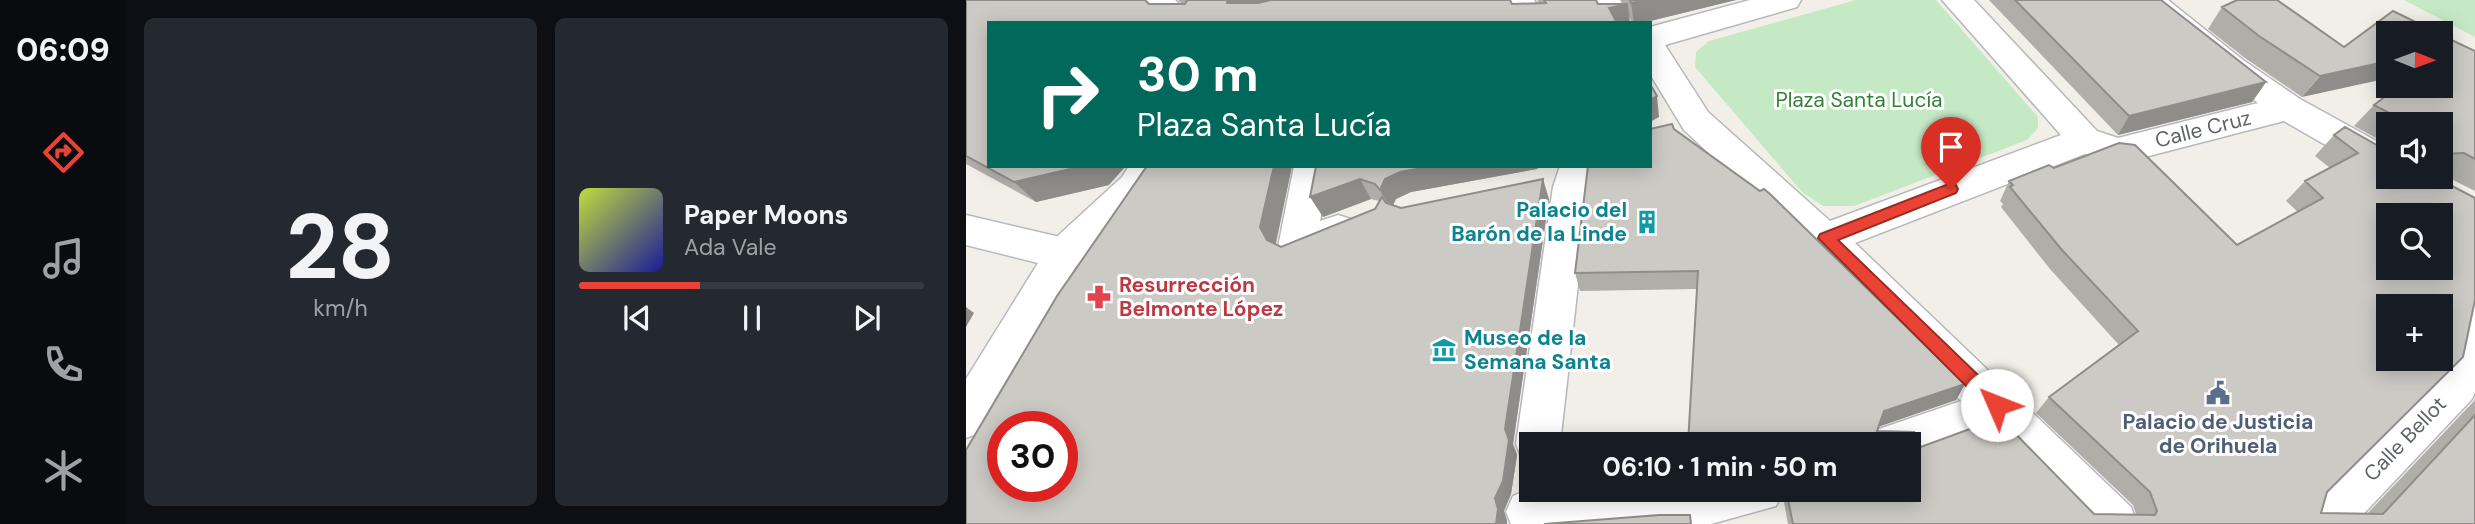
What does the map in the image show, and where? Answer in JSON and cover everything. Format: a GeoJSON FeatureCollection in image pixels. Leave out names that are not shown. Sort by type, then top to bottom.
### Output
{"type":"FeatureCollection","features":[{"type":"Feature","properties":{"kind":"street"},"geometry":{"type":"LineString","coordinates":[[1156,0],[1182,21]]}},
{"type":"Feature","properties":{"kind":"street"},"geometry":{"type":"LineString","coordinates":[[1605,0],[1616,21]]}},
{"type":"Feature","properties":{"kind":"street"},"geometry":{"type":"LineString","coordinates":[[1652,37],[1786,0]]}},
{"type":"Feature","properties":{"kind":"street"},"geometry":{"type":"LineString","coordinates":[[1826,238],[2101,146],[1957,0]]}},
{"type":"Feature","properties":{"kind":"street"},"geometry":{"type":"LineString","coordinates":[[2149,0],[2232,68],[2288,108],[2376,157]]}},
{"type":"Feature","properties":{"kind":"street"},"geometry":{"type":"LineString","coordinates":[[1652,50],[1696,121],[1826,238],[2114,524]]}},
{"type":"Feature","properties":{"kind":"street","name":"Calle Cruz"},"geometry":{"type":"LineString","coordinates":[[2101,146],[2288,108]]}},
{"type":"Feature","properties":{"kind":"street"},"geometry":{"type":"LineString","coordinates":[[1662,132],[1696,121]]}},
{"type":"Feature","properties":{"kind":"street"},"geometry":{"type":"LineString","coordinates":[[966,418],[1064,254],[1135,187],[1146,168]]}},
{"type":"Feature","properties":{"kind":"street"},"geometry":{"type":"LineString","coordinates":[[1312,168],[1297,247],[1372,216]]}},
{"type":"Feature","properties":{"kind":"street"},"geometry":{"type":"LineString","coordinates":[[1535,185],[1548,183],[1567,168]]}},
{"type":"Feature","properties":{"kind":"street"},"geometry":{"type":"LineString","coordinates":[[1540,432],[1571,187],[1577,168]]}},
{"type":"Feature","properties":{"kind":"street"},"geometry":{"type":"LineString","coordinates":[[966,230],[1064,254]]}},
{"type":"Feature","properties":{"kind":"street","name":"Calle Bellot"},"geometry":{"type":"LineString","coordinates":[[2322,524],[2458,385],[2475,303]]}},
{"type":"Feature","properties":{"kind":"street"},"geometry":{"type":"LineString","coordinates":[[1921,435],[1964,421],[1997,405]]}},
{"type":"Feature","properties":{"kind":"street"},"geometry":{"type":"LineString","coordinates":[[1530,509],[1685,507],[1707,502]]}},
{"type":"Feature","properties":{"kind":"green space","name":"Plaza Santa Lucía"},"geometry":{"type":"Polygon","coordinates":[[[1856,0],[1936,0],[2038,117],[2038,128],[2027,140],[1854,206],[1823,206],[1802,192],[1695,67],[1696,52],[1709,41],[1856,0]]]}},
{"type":"Feature","properties":{"kind":"green space"},"geometry":{"type":"Polygon","coordinates":[[[2404,0],[2475,0],[2475,37],[2454,26],[2454,21],[2444,21],[2404,0]]]}},
{"type":"Feature","properties":{"kind":"building"},"geometry":{"type":"Polygon","coordinates":[[[966,0],[1145,0],[1149,4],[1185,4],[1186,0],[1258,3],[1271,0],[1510,0],[1512,4],[1546,3],[1544,0],[1596,0],[1598,4],[1628,4],[1609,8],[1616,21],[987,21],[987,167],[966,156],[966,0]]]}},
{"type":"Feature","properties":{"kind":"building"},"geometry":{"type":"Polygon","coordinates":[[[2015,0],[2161,0],[2266,82],[2129,116],[2015,0]]]}},
{"type":"Feature","properties":{"kind":"building"},"geometry":{"type":"Polygon","coordinates":[[[2237,0],[2277,0],[2344,47],[2376,23],[2376,64],[2320,76],[2259,36],[2222,7],[2237,0]]]}},
{"type":"Feature","properties":{"kind":"building"},"geometry":{"type":"Polygon","coordinates":[[[2393,11],[2413,21],[2379,21],[2393,11]]]}},
{"type":"Feature","properties":{"kind":"building"},"geometry":{"type":"Polygon","coordinates":[[[2454,41],[2475,51],[2475,159],[2464,153],[2453,153],[2453,112],[2387,112],[2374,105],[2383,98],[2454,98],[2454,41]]]}},
{"type":"Feature","properties":{"kind":"building"},"geometry":{"type":"Polygon","coordinates":[[[1672,124],[1674,129],[1760,191],[1764,189],[1770,194],[1965,384],[1884,411],[1877,431],[1914,432],[1689,432],[1698,271],[1575,273],[1588,168],[1652,168],[1652,129],[1672,124]]]}},
{"type":"Feature","properties":{"kind":"building"},"geometry":{"type":"Polygon","coordinates":[[[2345,127],[2376,145],[2376,189],[2453,189],[2453,186],[2475,198],[2475,300],[2463,357],[2453,367],[2453,294],[2376,294],[2376,371],[2449,371],[2327,492],[2321,513],[2383,514],[2475,415],[2475,524],[1793,524],[1788,502],[1921,502],[1921,447],[2000,418],[2094,514],[2155,515],[2157,511],[2150,492],[2049,397],[2138,331],[2062,250],[2010,187],[2013,185],[2009,181],[2049,165],[2054,168],[2119,143],[2135,145],[2237,245],[2323,198],[2305,181],[2358,153],[2334,135],[2345,127]]]}},
{"type":"Feature","properties":{"kind":"building"},"geometry":{"type":"Polygon","coordinates":[[[988,168],[1074,168],[1014,182],[988,168]]]}},
{"type":"Feature","properties":{"kind":"building"},"geometry":{"type":"Polygon","coordinates":[[[1146,168],[1274,168],[1260,227],[1267,240],[1281,247],[1375,209],[1382,197],[1386,203],[1401,208],[1543,179],[1505,429],[1509,440],[1503,481],[1495,498],[1498,509],[1496,524],[966,524],[966,450],[987,414],[987,502],[1078,502],[1078,411],[989,411],[1057,296],[1146,168]]]}},
{"type":"Feature","properties":{"kind":"building"},"geometry":{"type":"Polygon","coordinates":[[[1316,168],[1422,168],[1400,172],[1385,179],[1380,190],[1375,184],[1360,179],[1310,197],[1316,168]]]}},
{"type":"Feature","properties":{"kind":"building"},"geometry":{"type":"Polygon","coordinates":[[[1690,515],[1691,524],[1544,524],[1690,515]]]}},
{"type":"Feature","properties":{"kind":"place","name":"Palacio del Barón de la Linde"},"geometry":{"type":"Point","coordinates":[1647,222]}},
{"type":"Feature","properties":{"kind":"place","name":"Resurrección Belmonte López"},"geometry":{"type":"Point","coordinates":[1099,297]}},
{"type":"Feature","properties":{"kind":"place","name":"Museo de la Semana Santa"},"geometry":{"type":"Point","coordinates":[1444,350]}},
{"type":"Feature","properties":{"kind":"place","name":"Palacio de Justicia de Orihuela"},"geometry":{"type":"Point","coordinates":[2218,393]}},
{"type":"Feature","properties":{"kind":"route"},"geometry":{"type":"LineString","coordinates":[[1951,189],[1826,238],[1997,405]]}}]}
